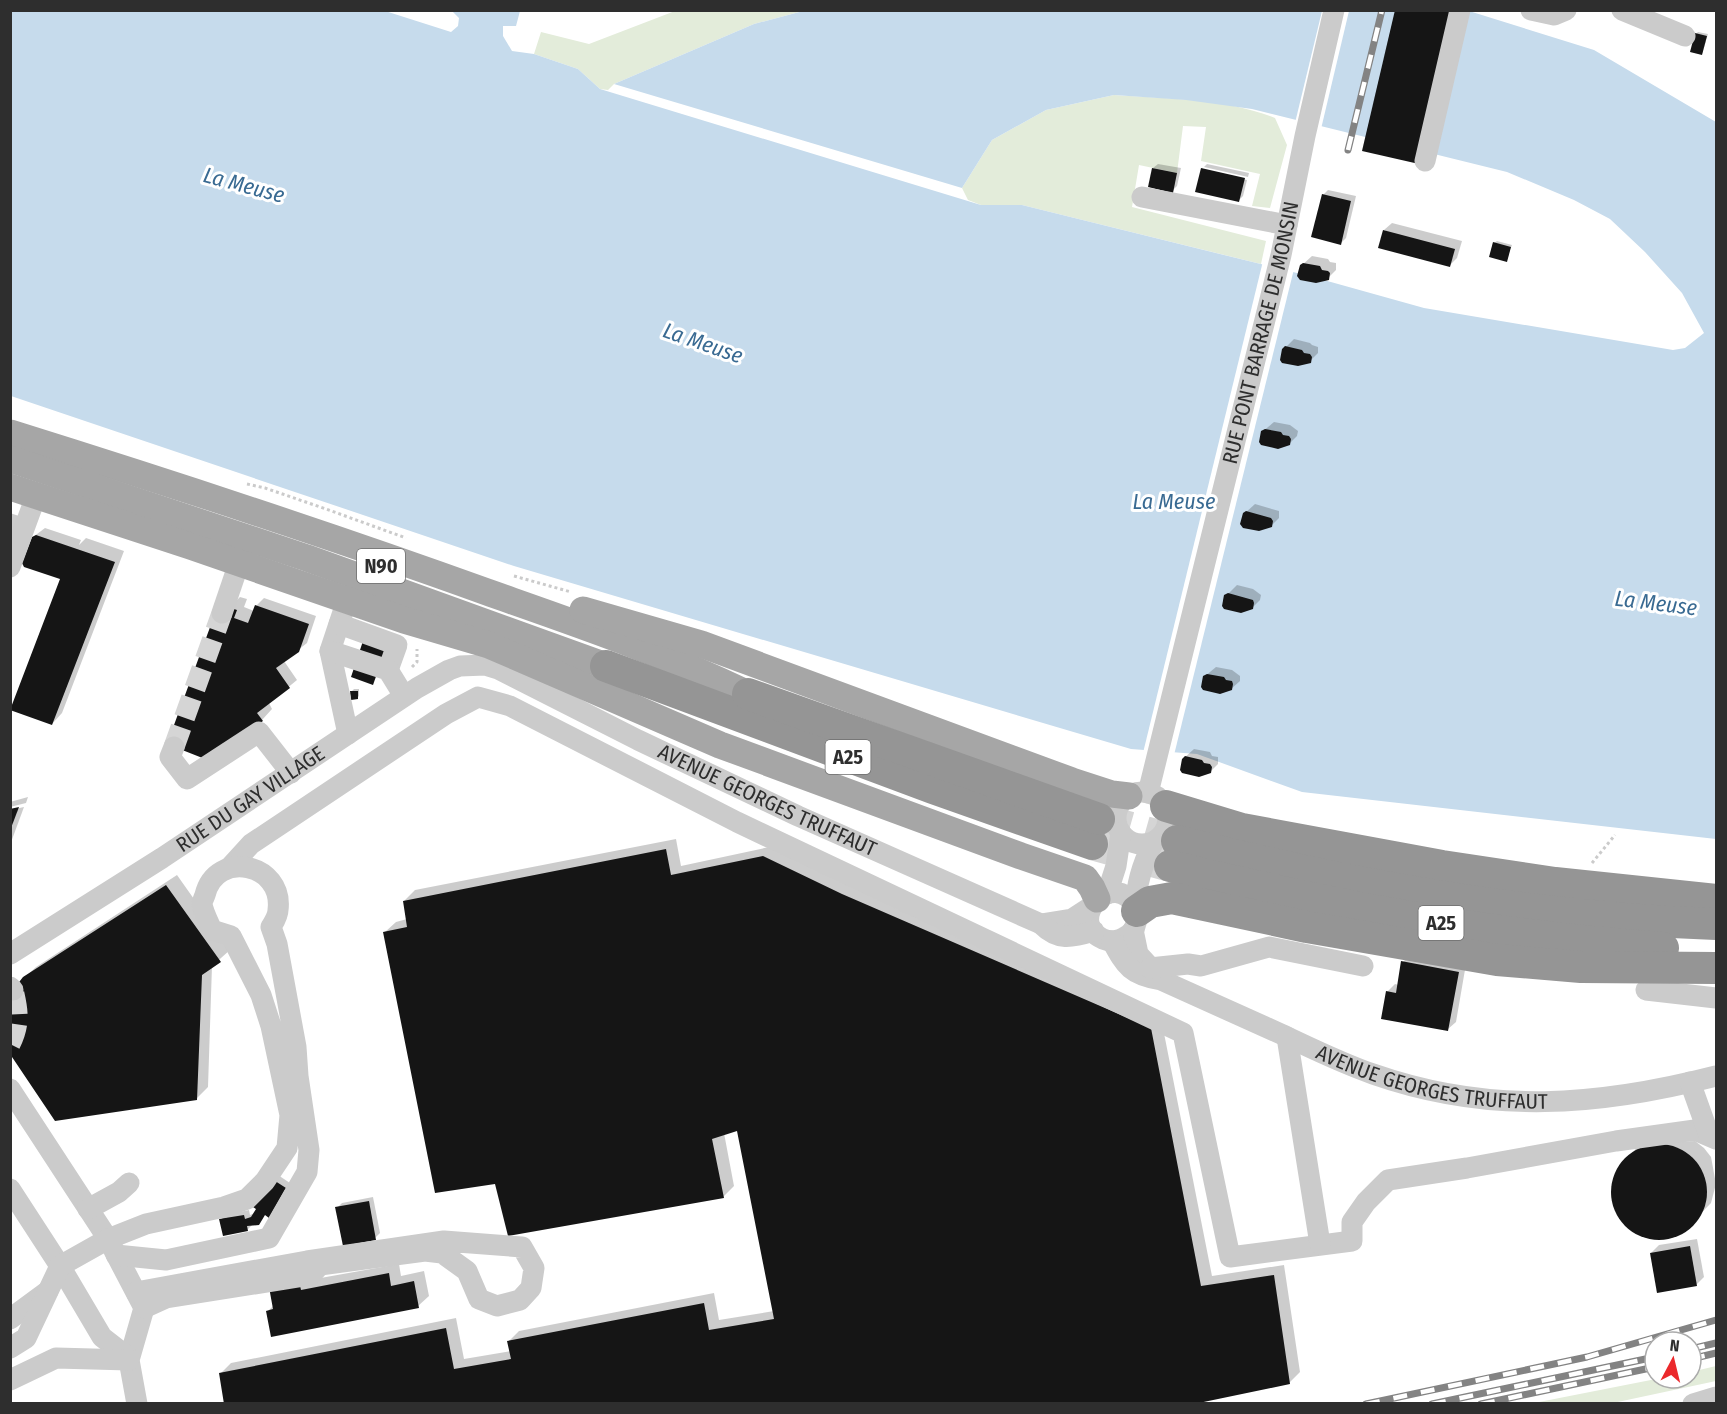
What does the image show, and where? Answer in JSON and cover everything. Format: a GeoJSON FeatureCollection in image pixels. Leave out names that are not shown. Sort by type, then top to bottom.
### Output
{"type":"FeatureCollection","features":[{"type":"Feature","properties":{"kind":"highway","name":"A25"},"geometry":{"type":"LineString","coordinates":[[606,666],[982,806],[1104,832]]}},
{"type":"Feature","properties":{"kind":"highway","name":"A25"},"geometry":{"type":"LineString","coordinates":[[748,694],[1104,832]]}},
{"type":"Feature","properties":{"kind":"highway"},"geometry":{"type":"LineString","coordinates":[[1148,798],[1242,829],[1442,866],[1555,883],[1716,900]]}},
{"type":"Feature","properties":{"kind":"highway","name":"A25"},"geometry":{"type":"LineString","coordinates":[[1167,850],[1253,861],[1456,898],[1635,920],[1716,924]]}},
{"type":"Feature","properties":{"kind":"highway","name":"A25"},"geometry":{"type":"LineString","coordinates":[[1167,850],[1265,889],[1452,925],[1573,941],[1716,951]]}},
{"type":"Feature","properties":{"kind":"highway"},"geometry":{"type":"LineString","coordinates":[[1135,916],[1150,902],[1172,898],[1307,927],[1497,960],[1581,967],[1716,968]]}},
{"type":"Feature","properties":{"kind":"main road","name":"N90"},"geometry":{"type":"LineString","coordinates":[[10,433],[216,497],[409,564],[688,665],[748,694]]}},
{"type":"Feature","properties":{"kind":"main road","name":"N90"},"geometry":{"type":"LineString","coordinates":[[10,445],[234,515],[748,694]]}},
{"type":"Feature","properties":{"kind":"main road","name":"N90"},"geometry":{"type":"LineString","coordinates":[[10,459],[98,486],[307,558],[606,666]]}},
{"type":"Feature","properties":{"kind":"main road"},"geometry":{"type":"LineString","coordinates":[[10,473],[161,509]]}},
{"type":"Feature","properties":{"kind":"main road","name":"N90"},"geometry":{"type":"LineString","coordinates":[[23,491],[239,563],[343,612],[404,620],[489,645],[720,746],[1085,878],[1098,900]]}},
{"type":"Feature","properties":{"kind":"main road","name":"N90"},"geometry":{"type":"LineString","coordinates":[[409,564],[456,571],[544,601],[613,617],[701,644],[1072,781],[1112,794],[1148,798]]}},
{"type":"Feature","properties":{"kind":"street","name":"RUE PONT BARRAGE DE MONSIN"},"geometry":{"type":"LineString","coordinates":[[1148,798],[1281,255],[1305,136],[1335,10]]}},
{"type":"Feature","properties":{"kind":"street"},"geometry":{"type":"LineString","coordinates":[[1425,161],[1461,10]]}},
{"type":"Feature","properties":{"kind":"street"},"geometry":{"type":"LineString","coordinates":[[1531,10],[1554,15],[1566,10]]}},
{"type":"Feature","properties":{"kind":"street"},"geometry":{"type":"LineString","coordinates":[[1622,10],[1685,36]]}},
{"type":"Feature","properties":{"kind":"street"},"geometry":{"type":"LineString","coordinates":[[1142,197],[1287,225]]}},
{"type":"Feature","properties":{"kind":"street"},"geometry":{"type":"LineString","coordinates":[[10,567],[23,491]]}},
{"type":"Feature","properties":{"kind":"street"},"geometry":{"type":"LineString","coordinates":[[222,613],[239,563]]}},
{"type":"Feature","properties":{"kind":"street"},"geometry":{"type":"LineString","coordinates":[[348,734],[330,651],[343,612],[397,645],[388,670]]}},
{"type":"Feature","properties":{"kind":"street"},"geometry":{"type":"LineString","coordinates":[[330,651],[388,670],[404,696]]}},
{"type":"Feature","properties":{"kind":"street","name":"RUE DU GAY VILLAGE"},"geometry":{"type":"LineString","coordinates":[[10,954],[149,867],[404,696],[448,670],[460,666],[485,665],[498,669]]}},
{"type":"Feature","properties":{"kind":"street","name":"AVENUE GEORGES TRUFFAUT"},"geometry":{"type":"LineString","coordinates":[[498,669],[787,811],[1041,924],[1051,934],[1103,936],[1133,972],[1143,977],[1156,974],[1349,1065],[1398,1082],[1424,1089],[1486,1099],[1515,1102],[1579,1101],[1616,1097],[1716,1076]]}},
{"type":"Feature","properties":{"kind":"street"},"geometry":{"type":"LineString","coordinates":[[10,1348],[26,1338],[60,1266],[112,1247],[146,1224],[224,1207],[247,1199],[265,1181],[287,1148],[290,1115],[271,1026],[261,994],[231,936],[212,930],[202,905],[207,886],[214,876],[230,867],[251,844],[446,714],[478,697],[510,706],[737,822],[1183,1033],[1230,1257],[1352,1241],[1352,1222],[1366,1202],[1388,1180],[1616,1141],[1695,1130],[1713,1137]]}},
{"type":"Feature","properties":{"kind":"street"},"geometry":{"type":"LineString","coordinates":[[174,747],[170,757],[187,778],[259,732],[291,773]]}},
{"type":"Feature","properties":{"kind":"street"},"geometry":{"type":"LineString","coordinates":[[1104,832],[1117,825],[1118,807],[1148,798],[1168,819],[1164,834],[1167,850]]}},
{"type":"Feature","properties":{"kind":"street"},"geometry":{"type":"LineString","coordinates":[[1041,924],[1072,919],[1098,900],[1116,893],[1127,897],[1135,916],[1124,938],[1103,936],[1090,921],[1098,900],[1119,855],[1104,832]]}},
{"type":"Feature","properties":{"kind":"street"},"geometry":{"type":"LineString","coordinates":[[1104,832],[1167,850]]}},
{"type":"Feature","properties":{"kind":"street"},"geometry":{"type":"LineString","coordinates":[[1167,850],[1142,868],[1135,916],[1138,954],[1156,974],[1188,964],[1201,966],[1269,946],[1363,966]]}},
{"type":"Feature","properties":{"kind":"street"},"geometry":{"type":"LineString","coordinates":[[112,1247],[166,1260],[269,1238],[307,1173],[309,1150],[296,1047],[277,944],[271,927],[279,911],[277,890],[270,879],[250,867],[230,867]]}},
{"type":"Feature","properties":{"kind":"street"},"geometry":{"type":"LineString","coordinates":[[1646,990],[1716,998]]}},
{"type":"Feature","properties":{"kind":"street"},"geometry":{"type":"LineString","coordinates":[[1287,1037],[1320,1244]]}},
{"type":"Feature","properties":{"kind":"street"},"geometry":{"type":"LineString","coordinates":[[1690,1082],[1713,1137]]}},
{"type":"Feature","properties":{"kind":"street"},"geometry":{"type":"LineString","coordinates":[[10,1089],[112,1247],[140,1300],[129,1359],[137,1404]]}},
{"type":"Feature","properties":{"kind":"street"},"geometry":{"type":"LineString","coordinates":[[88,1209],[119,1192],[129,1183]]}},
{"type":"Feature","properties":{"kind":"street"},"geometry":{"type":"LineString","coordinates":[[10,1189],[60,1266],[102,1337],[129,1359]]}},
{"type":"Feature","properties":{"kind":"street"},"geometry":{"type":"LineString","coordinates":[[444,1241],[522,1247],[534,1268],[531,1288],[520,1300],[497,1306],[479,1299],[466,1271],[442,1253],[425,1251],[320,1265],[311,1275],[140,1300],[308,1261],[444,1241]]}},
{"type":"Feature","properties":{"kind":"street"},"geometry":{"type":"LineString","coordinates":[[10,1319],[48,1290]]}},
{"type":"Feature","properties":{"kind":"street"},"geometry":{"type":"LineString","coordinates":[[10,1380],[56,1358],[129,1359]]}},
{"type":"Feature","properties":{"kind":"street"},"geometry":{"type":"LineString","coordinates":[[1693,1404],[1716,1397]]}},
{"type":"Feature","properties":{"kind":"green space"},"geometry":{"type":"Polygon","coordinates":[[[675,11],[803,11],[754,24],[614,84],[608,90],[600,89],[578,69],[534,54],[541,32],[589,44],[675,11]]]}},
{"type":"Feature","properties":{"kind":"green space"},"geometry":{"type":"Polygon","coordinates":[[[1114,95],[1216,103],[1256,111],[1275,118],[1287,145],[1270,208],[1252,206],[1260,174],[1201,161],[1206,127],[1183,126],[1177,173],[1139,165],[1132,207],[1266,241],[1261,264],[1022,205],[981,205],[968,200],[962,188],[992,140],[1046,110],[1114,95]]]}},
{"type":"Feature","properties":{"kind":"green space"},"geometry":{"type":"Polygon","coordinates":[[[1716,1366],[1716,1381],[1703,1384],[1703,1369],[1716,1366]]]}},
{"type":"Feature","properties":{"kind":"green space"},"geometry":{"type":"Polygon","coordinates":[[[1643,1382],[1643,1390],[1674,1390],[1613,1403],[1534,1403],[1643,1382]]]}},
{"type":"Feature","properties":{"kind":"water","name":"La Meuse"},"geometry":{"type":"Polygon","coordinates":[[[11,10],[382,10],[451,32],[458,26],[459,18],[452,11],[520,11],[516,26],[503,26],[503,36],[512,51],[534,54],[578,69],[600,89],[981,205],[1022,205],[1313,277],[1424,308],[1673,350],[1685,348],[1704,333],[1682,293],[1645,252],[1610,219],[1574,200],[1507,172],[1252,109],[1186,100],[1114,95],[1046,110],[992,140],[962,188],[614,84],[754,24],[803,11],[1469,11],[1594,50],[1716,122],[1716,839],[1302,792],[1197,754],[1131,749],[514,566],[11,396],[11,10]]]}},
{"type":"Feature","properties":{"kind":"pier"},"geometry":{"type":"Polygon","coordinates":[[[1322,11],[1349,11],[1321,129],[1295,123],[1322,11]]]}},
{"type":"Feature","properties":{"kind":"pier"},"geometry":{"type":"Polygon","coordinates":[[[1263,261],[1294,269],[1174,755],[1143,753],[1263,261]]]}},
{"type":"Feature","properties":{"kind":"building"},"geometry":{"type":"Polygon","coordinates":[[[1395,10],[1455,10],[1419,164],[1362,151],[1395,10]]]}},
{"type":"Feature","properties":{"kind":"building"},"geometry":{"type":"Polygon","coordinates":[[[1695,33],[1707,36],[1702,55],[1690,52],[1695,33]]]}},
{"type":"Feature","properties":{"kind":"building"},"geometry":{"type":"Polygon","coordinates":[[[1152,168],[1177,173],[1173,193],[1148,187],[1152,168]]]}},
{"type":"Feature","properties":{"kind":"building"},"geometry":{"type":"Polygon","coordinates":[[[1201,168],[1245,178],[1239,202],[1195,192],[1201,168]]]}},
{"type":"Feature","properties":{"kind":"building"},"geometry":{"type":"Polygon","coordinates":[[[1322,194],[1351,201],[1341,245],[1311,237],[1322,194]]]}},
{"type":"Feature","properties":{"kind":"building"},"geometry":{"type":"Polygon","coordinates":[[[1383,230],[1455,249],[1450,267],[1378,248],[1383,230]]]}},
{"type":"Feature","properties":{"kind":"building"},"geometry":{"type":"Polygon","coordinates":[[[1493,242],[1511,247],[1507,262],[1489,257],[1493,242]]]}},
{"type":"Feature","properties":{"kind":"building"},"geometry":{"type":"Polygon","coordinates":[[[1303,263],[1320,266],[1322,270],[1328,271],[1329,280],[1316,283],[1300,280],[1297,276],[1300,265],[1303,263]]]}},
{"type":"Feature","properties":{"kind":"building"},"geometry":{"type":"Polygon","coordinates":[[[1285,346],[1310,354],[1311,363],[1298,366],[1282,363],[1280,360],[1282,349],[1285,346]]]}},
{"type":"Feature","properties":{"kind":"building"},"geometry":{"type":"Polygon","coordinates":[[[1265,429],[1289,436],[1290,445],[1278,449],[1261,445],[1259,442],[1261,431],[1265,429]]]}},
{"type":"Feature","properties":{"kind":"building"},"geometry":{"type":"Polygon","coordinates":[[[1246,511],[1271,518],[1272,527],[1259,531],[1243,528],[1240,524],[1243,513],[1246,511]]]}},
{"type":"Feature","properties":{"kind":"building"},"geometry":{"type":"Polygon","coordinates":[[[36,535],[115,562],[52,725],[10,710],[60,579],[24,567],[22,563],[32,537],[36,535]]]}},
{"type":"Feature","properties":{"kind":"building"},"geometry":{"type":"Polygon","coordinates":[[[1228,593],[1253,600],[1253,609],[1241,613],[1224,609],[1222,606],[1224,595],[1228,593]]]}},
{"type":"Feature","properties":{"kind":"building"},"geometry":{"type":"Polygon","coordinates":[[[255,605],[309,624],[299,652],[276,668],[290,688],[257,713],[263,721],[205,759],[167,744],[216,611],[228,607],[237,610],[234,618],[248,623],[255,605]]]}},
{"type":"Feature","properties":{"kind":"building"},"geometry":{"type":"Polygon","coordinates":[[[364,638],[387,645],[373,685],[351,677],[364,638]]]}},
{"type":"Feature","properties":{"kind":"building"},"geometry":{"type":"Polygon","coordinates":[[[1207,674],[1232,681],[1232,690],[1220,694],[1203,690],[1201,687],[1203,676],[1207,674]]]}},
{"type":"Feature","properties":{"kind":"building"},"geometry":{"type":"Polygon","coordinates":[[[350,691],[358,691],[358,699],[351,700],[350,691]]]}},
{"type":"Feature","properties":{"kind":"building"},"geometry":{"type":"Polygon","coordinates":[[[1185,756],[1210,764],[1211,773],[1199,777],[1182,773],[1180,770],[1182,759],[1185,756]]]}},
{"type":"Feature","properties":{"kind":"building"},"geometry":{"type":"Polygon","coordinates":[[[19,807],[11,828],[10,828],[10,809],[19,807]]]}},
{"type":"Feature","properties":{"kind":"building"},"geometry":{"type":"Polygon","coordinates":[[[666,849],[671,875],[763,856],[842,894],[1151,1028],[1201,1286],[1274,1275],[1290,1384],[1194,1404],[224,1404],[219,1373],[446,1328],[454,1369],[511,1359],[507,1341],[704,1303],[709,1330],[774,1319],[737,1131],[712,1139],[724,1198],[508,1236],[495,1184],[435,1193],[383,932],[407,927],[403,901],[666,849]]]}},
{"type":"Feature","properties":{"kind":"building"},"geometry":{"type":"Polygon","coordinates":[[[166,885],[221,962],[202,975],[197,1100],[55,1121],[10,1054],[10,995],[23,977],[166,885]]]}},
{"type":"Feature","properties":{"kind":"building"},"geometry":{"type":"Polygon","coordinates":[[[1401,961],[1459,972],[1448,1031],[1381,1019],[1386,991],[1396,993],[1401,961]]]}},
{"type":"Feature","properties":{"kind":"building"},"geometry":{"type":"Polygon","coordinates":[[[1659,1144],[1677,1148],[1693,1158],[1703,1174],[1707,1192],[1703,1210],[1693,1226],[1677,1236],[1659,1240],[1641,1236],[1625,1226],[1615,1210],[1611,1192],[1615,1174],[1625,1158],[1641,1148],[1659,1144]]]}},
{"type":"Feature","properties":{"kind":"building"},"geometry":{"type":"Polygon","coordinates":[[[272,1179],[286,1188],[269,1218],[265,1215],[259,1225],[247,1226],[248,1231],[223,1236],[219,1219],[244,1215],[245,1219],[251,1217],[256,1209],[253,1207],[272,1179]]]}},
{"type":"Feature","properties":{"kind":"building"},"geometry":{"type":"Polygon","coordinates":[[[369,1201],[376,1240],[343,1246],[335,1207],[369,1201]]]}},
{"type":"Feature","properties":{"kind":"building"},"geometry":{"type":"Polygon","coordinates":[[[1690,1246],[1697,1286],[1657,1293],[1650,1253],[1690,1246]]]}},
{"type":"Feature","properties":{"kind":"building"},"geometry":{"type":"Polygon","coordinates":[[[389,1273],[391,1286],[414,1281],[419,1308],[271,1337],[266,1311],[273,1309],[269,1287],[299,1281],[301,1290],[389,1273]]]}},
{"type":"Feature","properties":{"kind":"tunnel"},"geometry":{"type":"LineString","coordinates":[[174,747],[222,613]]}},
{"type":"Feature","properties":{"kind":"tunnel"},"geometry":{"type":"LineString","coordinates":[[1099,819],[1177,841]]}},
{"type":"Feature","properties":{"kind":"tunnel"},"geometry":{"type":"LineString","coordinates":[[1092,844],[1170,866]]}},
{"type":"Feature","properties":{"kind":"tunnel"},"geometry":{"type":"LineString","coordinates":[[10,1044],[17,1017],[13,990]]}},
{"type":"Feature","properties":{"kind":"railway"},"geometry":{"type":"LineString","coordinates":[[1348,150],[1382,10]]}},
{"type":"Feature","properties":{"kind":"railway"},"geometry":{"type":"LineString","coordinates":[[1366,1404],[1587,1357],[1716,1320]]}},
{"type":"Feature","properties":{"kind":"railway"},"geometry":{"type":"LineString","coordinates":[[1703,1346],[1716,1343]]}},
{"type":"Feature","properties":{"kind":"railway"},"geometry":{"type":"LineString","coordinates":[[1703,1356],[1716,1353]]}},
{"type":"Feature","properties":{"kind":"railway"},"geometry":{"type":"LineString","coordinates":[[1432,1404],[1643,1360]]}},
{"type":"Feature","properties":{"kind":"railway"},"geometry":{"type":"LineString","coordinates":[[1481,1404],[1643,1370]]}}]}
